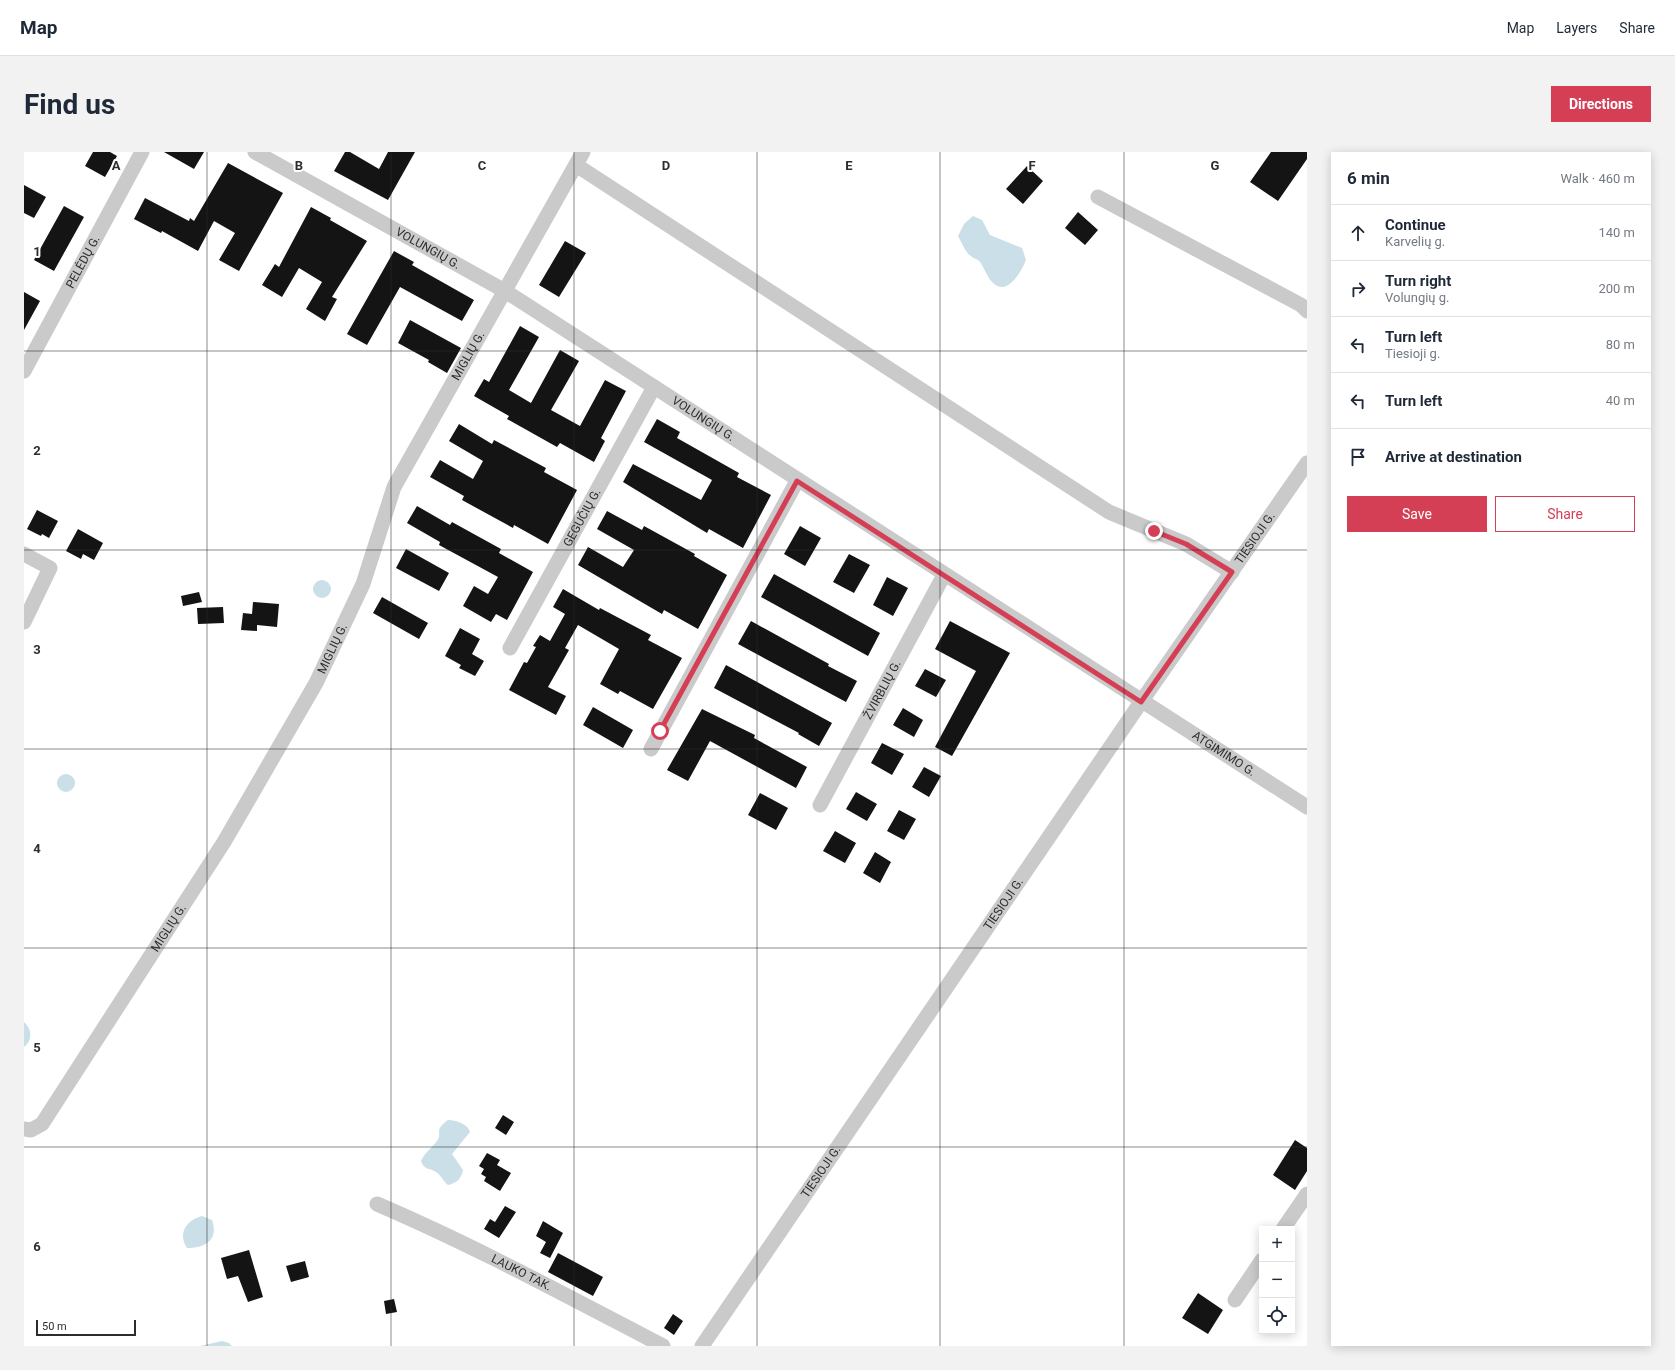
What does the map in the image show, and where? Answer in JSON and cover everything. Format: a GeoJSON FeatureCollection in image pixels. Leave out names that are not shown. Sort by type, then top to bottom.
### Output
{"type":"FeatureCollection","features":[{"type":"Feature","properties":{"kind":"street","name":"PELĖDŲ G."},"geometry":{"type":"LineString","coordinates":[[24,371],[142,152]]}},
{"type":"Feature","properties":{"kind":"street","name":"VOLUNGIŲ G."},"geometry":{"type":"LineString","coordinates":[[255,152],[505,291],[1141,702]]}},
{"type":"Feature","properties":{"kind":"street","name":"MIGLIŲ G."},"geometry":{"type":"LineString","coordinates":[[24,1129],[31,1130],[42,1124],[224,842],[316,683],[363,584],[394,487],[580,158]]}},
{"type":"Feature","properties":{"kind":"street"},"geometry":{"type":"LineString","coordinates":[[580,158],[1109,512],[1186,544],[1232,572]]}},
{"type":"Feature","properties":{"kind":"street"},"geometry":{"type":"LineString","coordinates":[[1098,197],[1301,305],[1307,311]]}},
{"type":"Feature","properties":{"kind":"street","name":"GEGUČIŲ G."},"geometry":{"type":"LineString","coordinates":[[510,648],[654,386]]}},
{"type":"Feature","properties":{"kind":"street","name":"TIESIOJI G."},"geometry":{"type":"LineString","coordinates":[[702,1346],[1141,702],[1307,463]]}},
{"type":"Feature","properties":{"kind":"street"},"geometry":{"type":"LineString","coordinates":[[651,749],[797,481]]}},
{"type":"Feature","properties":{"kind":"street"},"geometry":{"type":"LineString","coordinates":[[24,554],[50,568],[24,622]]}},
{"type":"Feature","properties":{"kind":"street","name":"ŽVIRBLIŲ G."},"geometry":{"type":"LineString","coordinates":[[820,805],[944,575]]}},
{"type":"Feature","properties":{"kind":"street","name":"ATGIMIMO G."},"geometry":{"type":"LineString","coordinates":[[1141,702],[1307,807]]}},
{"type":"Feature","properties":{"kind":"street"},"geometry":{"type":"LineString","coordinates":[[1285,1226],[1307,1194]]}},
{"type":"Feature","properties":{"kind":"street","name":"LAUKO TAK."},"geometry":{"type":"LineString","coordinates":[[377,1204],[427,1225],[663,1346]]}},
{"type":"Feature","properties":{"kind":"street"},"geometry":{"type":"LineString","coordinates":[[1235,1300],[1261,1262]]}},
{"type":"Feature","properties":{"kind":"water"},"geometry":{"type":"Polygon","coordinates":[[[973,216],[982,220],[990,235],[1022,248],[1026,260],[1018,275],[1009,285],[1004,287],[993,283],[980,262],[970,255],[962,244],[958,236],[964,224],[973,216]]]}},
{"type":"Feature","properties":{"kind":"water"},"geometry":{"type":"Polygon","coordinates":[[[318,580],[326,580],[331,585],[329,596],[326,598],[318,598],[313,593],[313,585],[318,580]]]}},
{"type":"Feature","properties":{"kind":"water"},"geometry":{"type":"Polygon","coordinates":[[[66,774],[70,775],[74,779],[74,787],[70,791],[66,792],[62,791],[58,787],[57,783],[58,779],[62,775],[66,774]]]}},
{"type":"Feature","properties":{"kind":"water"},"geometry":{"type":"Polygon","coordinates":[[[24,1022],[29,1028],[30,1038],[24,1047],[24,1022]]]}},
{"type":"Feature","properties":{"kind":"water"},"geometry":{"type":"Polygon","coordinates":[[[448,1120],[461,1123],[469,1129],[470,1132],[452,1154],[463,1170],[461,1176],[456,1182],[448,1185],[438,1173],[425,1167],[421,1161],[424,1155],[439,1138],[441,1127],[448,1120]]]}},
{"type":"Feature","properties":{"kind":"water"},"geometry":{"type":"Polygon","coordinates":[[[202,1216],[212,1220],[214,1233],[212,1238],[205,1244],[194,1248],[187,1248],[184,1242],[183,1232],[188,1224],[202,1216]]]}},
{"type":"Feature","properties":{"kind":"water"},"geometry":{"type":"Polygon","coordinates":[[[222,1341],[229,1343],[232,1346],[200,1346],[222,1341]]]}},
{"type":"Feature","properties":{"kind":"building"},"geometry":{"type":"Polygon","coordinates":[[[93,152],[110,152],[117,156],[105,177],[85,166],[93,152]]]}},
{"type":"Feature","properties":{"kind":"building"},"geometry":{"type":"Polygon","coordinates":[[[164,152],[204,152],[194,169],[164,152]]]}},
{"type":"Feature","properties":{"kind":"building"},"geometry":{"type":"Polygon","coordinates":[[[345,152],[350,152],[379,169],[388,152],[415,152],[388,200],[334,171],[345,152]]]}},
{"type":"Feature","properties":{"kind":"building"},"geometry":{"type":"Polygon","coordinates":[[[1271,152],[1307,152],[1307,159],[1278,201],[1250,182],[1271,152]]]}},
{"type":"Feature","properties":{"kind":"building"},"geometry":{"type":"Polygon","coordinates":[[[228,163],[283,193],[239,271],[219,260],[235,233],[214,221],[198,251],[162,231],[161,233],[134,219],[145,198],[189,221],[190,218],[194,221],[228,163]]]}},
{"type":"Feature","properties":{"kind":"building"},"geometry":{"type":"Polygon","coordinates":[[[1027,166],[1043,181],[1023,204],[1006,189],[1027,166]]]}},
{"type":"Feature","properties":{"kind":"building"},"geometry":{"type":"Polygon","coordinates":[[[24,185],[46,197],[34,218],[24,213],[24,185]]]}},
{"type":"Feature","properties":{"kind":"building"},"geometry":{"type":"Polygon","coordinates":[[[64,206],[84,217],[54,271],[34,260],[64,206]]]}},
{"type":"Feature","properties":{"kind":"building"},"geometry":{"type":"Polygon","coordinates":[[[311,207],[331,218],[330,220],[367,241],[332,297],[337,299],[325,321],[306,309],[322,282],[299,268],[282,297],[262,285],[275,264],[279,267],[311,207]]]}},
{"type":"Feature","properties":{"kind":"building"},"geometry":{"type":"Polygon","coordinates":[[[1078,212],[1098,230],[1085,245],[1065,228],[1078,212]]]}},
{"type":"Feature","properties":{"kind":"building"},"geometry":{"type":"Polygon","coordinates":[[[565,241],[586,253],[559,297],[539,285],[565,241]]]}},
{"type":"Feature","properties":{"kind":"building"},"geometry":{"type":"Polygon","coordinates":[[[394,251],[414,262],[412,265],[474,300],[462,321],[400,287],[367,345],[347,334],[394,251]]]}},
{"type":"Feature","properties":{"kind":"building"},"geometry":{"type":"Polygon","coordinates":[[[24,292],[40,301],[24,330],[24,292]]]}},
{"type":"Feature","properties":{"kind":"building"},"geometry":{"type":"Polygon","coordinates":[[[410,320],[461,348],[447,373],[428,362],[429,360],[398,343],[410,320]]]}},
{"type":"Feature","properties":{"kind":"building"},"geometry":{"type":"Polygon","coordinates":[[[520,326],[539,337],[509,390],[531,403],[560,350],[579,361],[551,410],[580,426],[605,380],[626,391],[601,438],[605,441],[594,462],[560,443],[557,447],[507,419],[509,416],[474,396],[484,379],[489,382],[520,326]]]}},
{"type":"Feature","properties":{"kind":"building"},"geometry":{"type":"Polygon","coordinates":[[[657,419],[680,432],[677,438],[739,473],[737,477],[771,495],[743,548],[709,529],[707,533],[623,482],[633,464],[701,500],[712,480],[644,442],[657,419]]]}},
{"type":"Feature","properties":{"kind":"building"},"geometry":{"type":"Polygon","coordinates":[[[459,424],[492,444],[494,440],[546,468],[544,472],[577,490],[548,544],[514,525],[513,528],[462,500],[464,496],[430,477],[440,460],[473,479],[483,461],[449,441],[459,424]]]}},
{"type":"Feature","properties":{"kind":"building"},"geometry":{"type":"Polygon","coordinates":[[[417,506],[450,525],[452,522],[501,549],[499,553],[533,572],[507,620],[496,614],[491,622],[463,606],[474,586],[488,594],[498,577],[439,545],[440,542],[407,523],[417,506]]]}},
{"type":"Feature","properties":{"kind":"building"},"geometry":{"type":"Polygon","coordinates":[[[37,510],[58,521],[49,538],[27,529],[37,510]]]}},
{"type":"Feature","properties":{"kind":"building"},"geometry":{"type":"Polygon","coordinates":[[[607,511],[642,530],[644,526],[695,554],[694,556],[727,575],[698,629],[664,610],[662,614],[578,565],[588,547],[623,567],[634,550],[597,529],[607,511]]]}},
{"type":"Feature","properties":{"kind":"building"},"geometry":{"type":"Polygon","coordinates":[[[800,526],[821,538],[805,566],[784,554],[800,526]]]}},
{"type":"Feature","properties":{"kind":"building"},"geometry":{"type":"Polygon","coordinates":[[[78,529],[103,543],[94,560],[83,554],[81,559],[66,551],[78,529]]]}},
{"type":"Feature","properties":{"kind":"building"},"geometry":{"type":"Polygon","coordinates":[[[406,549],[449,573],[439,591],[396,568],[406,549]]]}},
{"type":"Feature","properties":{"kind":"building"},"geometry":{"type":"Polygon","coordinates":[[[849,554],[870,565],[854,593],[833,582],[849,554]]]}},
{"type":"Feature","properties":{"kind":"building"},"geometry":{"type":"Polygon","coordinates":[[[774,574],[880,633],[868,656],[761,597],[774,574]]]}},
{"type":"Feature","properties":{"kind":"building"},"geometry":{"type":"Polygon","coordinates":[[[887,577],[908,588],[893,616],[873,605],[887,577]]]}},
{"type":"Feature","properties":{"kind":"building"},"geometry":{"type":"Polygon","coordinates":[[[563,589],[599,610],[600,608],[651,635],[648,640],[682,658],[653,709],[620,691],[618,694],[600,684],[619,649],[578,625],[565,648],[569,650],[548,687],[566,696],[556,715],[509,690],[524,662],[527,663],[536,647],[533,646],[540,635],[550,641],[565,614],[553,607],[563,589]]]}},
{"type":"Feature","properties":{"kind":"building"},"geometry":{"type":"Polygon","coordinates":[[[199,592],[202,602],[183,606],[181,596],[199,592]]]}},
{"type":"Feature","properties":{"kind":"building"},"geometry":{"type":"Polygon","coordinates":[[[382,597],[428,623],[419,639],[373,613],[382,597]]]}},
{"type":"Feature","properties":{"kind":"building"},"geometry":{"type":"Polygon","coordinates":[[[253,602],[279,604],[277,627],[257,625],[257,631],[241,630],[243,613],[252,614],[253,602]]]}},
{"type":"Feature","properties":{"kind":"building"},"geometry":{"type":"Polygon","coordinates":[[[223,607],[224,623],[198,624],[197,608],[223,607]]]}},
{"type":"Feature","properties":{"kind":"building"},"geometry":{"type":"Polygon","coordinates":[[[751,621],[829,664],[828,666],[857,681],[846,702],[738,644],[751,621]]]}},
{"type":"Feature","properties":{"kind":"building"},"geometry":{"type":"Polygon","coordinates":[[[950,621],[1010,653],[952,756],[935,747],[976,671],[935,649],[950,621]]]}},
{"type":"Feature","properties":{"kind":"building"},"geometry":{"type":"Polygon","coordinates":[[[460,628],[480,639],[472,654],[484,661],[475,676],[459,668],[461,665],[445,656],[460,628]]]}},
{"type":"Feature","properties":{"kind":"building"},"geometry":{"type":"Polygon","coordinates":[[[726,665],[832,723],[819,746],[798,734],[799,733],[714,688],[726,665]]]}},
{"type":"Feature","properties":{"kind":"building"},"geometry":{"type":"Polygon","coordinates":[[[925,669],[946,680],[936,697],[915,686],[925,669]]]}},
{"type":"Feature","properties":{"kind":"building"},"geometry":{"type":"Polygon","coordinates":[[[593,707],[633,730],[623,748],[583,725],[593,707]]]}},
{"type":"Feature","properties":{"kind":"building"},"geometry":{"type":"Polygon","coordinates":[[[903,708],[923,720],[914,737],[893,725],[903,708]]]}},
{"type":"Feature","properties":{"kind":"building"},"geometry":{"type":"Polygon","coordinates":[[[702,709],[755,735],[754,738],[807,767],[796,788],[710,741],[688,781],[667,770],[702,709]]]}},
{"type":"Feature","properties":{"kind":"building"},"geometry":{"type":"Polygon","coordinates":[[[882,743],[904,754],[892,775],[871,763],[882,743]]]}},
{"type":"Feature","properties":{"kind":"building"},"geometry":{"type":"Polygon","coordinates":[[[924,767],[941,776],[929,797],[912,787],[924,767]]]}},
{"type":"Feature","properties":{"kind":"building"},"geometry":{"type":"Polygon","coordinates":[[[856,792],[877,804],[867,821],[846,809],[856,792]]]}},
{"type":"Feature","properties":{"kind":"building"},"geometry":{"type":"Polygon","coordinates":[[[760,793],[788,808],[776,830],[748,815],[760,793]]]}},
{"type":"Feature","properties":{"kind":"building"},"geometry":{"type":"Polygon","coordinates":[[[899,810],[916,819],[904,840],[887,831],[899,810]]]}},
{"type":"Feature","properties":{"kind":"building"},"geometry":{"type":"Polygon","coordinates":[[[835,831],[856,843],[845,863],[823,851],[835,831]]]}},
{"type":"Feature","properties":{"kind":"building"},"geometry":{"type":"Polygon","coordinates":[[[875,852],[891,862],[880,883],[863,873],[875,852]]]}},
{"type":"Feature","properties":{"kind":"building"},"geometry":{"type":"Polygon","coordinates":[[[503,1115],[514,1122],[506,1135],[495,1128],[503,1115]]]}},
{"type":"Feature","properties":{"kind":"building"},"geometry":{"type":"Polygon","coordinates":[[[1295,1140],[1307,1148],[1307,1171],[1295,1190],[1273,1175],[1295,1140]]]}},
{"type":"Feature","properties":{"kind":"building"},"geometry":{"type":"Polygon","coordinates":[[[487,1153],[500,1160],[497,1165],[511,1173],[500,1191],[484,1181],[486,1177],[481,1174],[484,1169],[479,1166],[487,1153]]]}},
{"type":"Feature","properties":{"kind":"building"},"geometry":{"type":"Polygon","coordinates":[[[505,1206],[516,1212],[499,1238],[484,1229],[490,1219],[495,1222],[505,1206]]]}},
{"type":"Feature","properties":{"kind":"building"},"geometry":{"type":"Polygon","coordinates":[[[543,1221],[563,1233],[550,1258],[540,1253],[546,1242],[536,1236],[543,1221]]]}},
{"type":"Feature","properties":{"kind":"building"},"geometry":{"type":"Polygon","coordinates":[[[249,1250],[263,1297],[248,1302],[238,1276],[227,1279],[221,1258],[249,1250]]]}},
{"type":"Feature","properties":{"kind":"building"},"geometry":{"type":"Polygon","coordinates":[[[558,1253],[603,1277],[593,1296],[548,1272],[558,1253]]]}},
{"type":"Feature","properties":{"kind":"building"},"geometry":{"type":"Polygon","coordinates":[[[305,1261],[309,1277],[291,1282],[286,1266],[305,1261]]]}},
{"type":"Feature","properties":{"kind":"building"},"geometry":{"type":"Polygon","coordinates":[[[1198,1293],[1223,1310],[1208,1334],[1182,1318],[1198,1293]]]}},
{"type":"Feature","properties":{"kind":"building"},"geometry":{"type":"Polygon","coordinates":[[[394,1299],[397,1312],[386,1314],[384,1301],[394,1299]]]}},
{"type":"Feature","properties":{"kind":"building"},"geometry":{"type":"Polygon","coordinates":[[[673,1314],[683,1321],[674,1335],[664,1328],[673,1314]]]}},
{"type":"Feature","properties":{"kind":"route"},"geometry":{"type":"LineString","coordinates":[[660,731],[797,481],[1141,702],[1232,572],[1186,544],[1154,531]]}}]}
